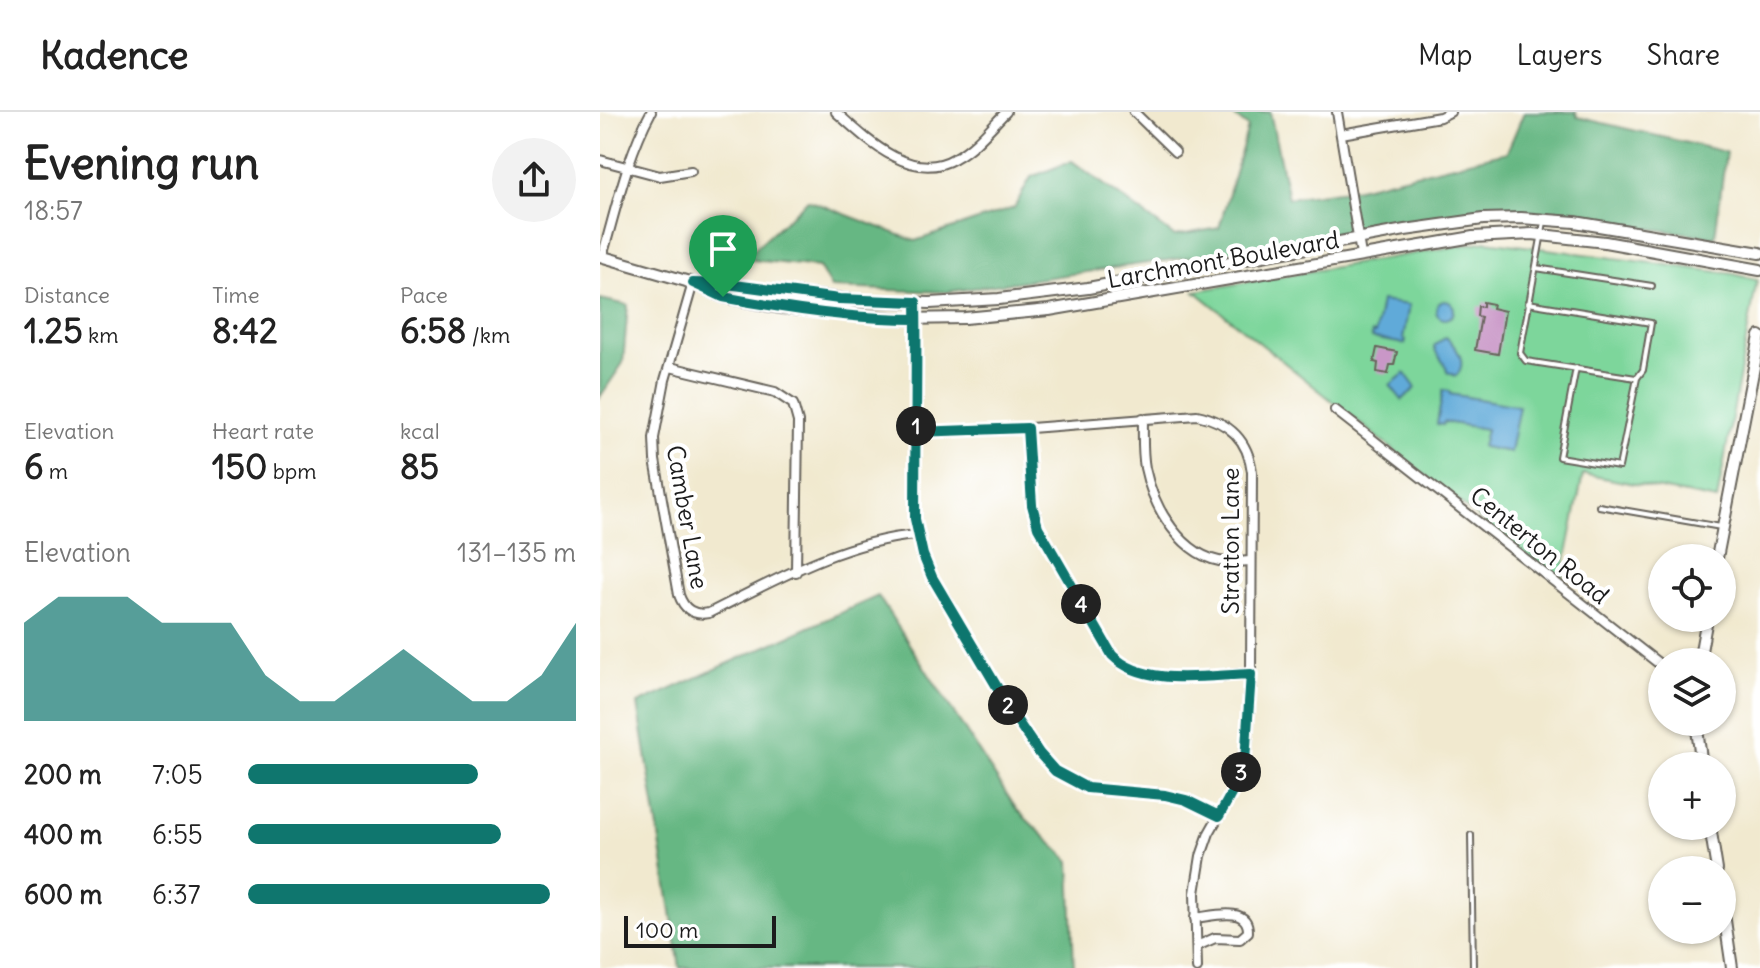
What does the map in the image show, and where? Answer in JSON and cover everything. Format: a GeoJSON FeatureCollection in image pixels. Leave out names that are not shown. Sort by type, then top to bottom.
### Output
{"type":"FeatureCollection","features":[{"type":"Feature","properties":{"kind":"street"},"geometry":{"type":"LineString","coordinates":[[601,257],[642,127],[651,112]]}},
{"type":"Feature","properties":{"kind":"street"},"geometry":{"type":"LineString","coordinates":[[836,112],[886,152],[910,164],[933,166],[953,160],[978,141],[1006,112]]}},
{"type":"Feature","properties":{"kind":"street"},"geometry":{"type":"LineString","coordinates":[[1134,112],[1175,152]]}},
{"type":"Feature","properties":{"kind":"street"},"geometry":{"type":"LineString","coordinates":[[1337,112],[1361,255]]}},
{"type":"Feature","properties":{"kind":"street"},"geometry":{"type":"LineString","coordinates":[[1341,134],[1440,117],[1450,112]]}},
{"type":"Feature","properties":{"kind":"street"},"geometry":{"type":"LineString","coordinates":[[600,160],[660,176],[691,171]]}},
{"type":"Feature","properties":{"kind":"street","name":"Larchmont Boulevard"},"geometry":{"type":"LineString","coordinates":[[693,283],[727,284],[839,299],[916,302],[999,299],[1066,292],[1483,219],[1544,219],[1760,253]]}},
{"type":"Feature","properties":{"kind":"street","name":"Larchmont Boulevard"},"geometry":{"type":"LineString","coordinates":[[601,257],[693,283],[723,297],[841,315],[916,319],[1049,310],[1451,238],[1542,235],[1605,242],[1760,270]]}},
{"type":"Feature","properties":{"kind":"street","name":"Camber Lane"},"geometry":{"type":"LineString","coordinates":[[693,283],[656,414],[653,449],[682,603],[694,613],[709,613],[863,544],[888,537],[917,535]]}},
{"type":"Feature","properties":{"kind":"street"},"geometry":{"type":"LineString","coordinates":[[916,302],[917,535],[940,590],[1016,719],[1055,771],[1087,788],[1165,795],[1186,800],[1219,816]]}},
{"type":"Feature","properties":{"kind":"street"},"geometry":{"type":"LineString","coordinates":[[1720,544],[1760,336]]}},
{"type":"Feature","properties":{"kind":"street"},"geometry":{"type":"LineString","coordinates":[[670,367],[775,392],[793,404],[798,422],[796,572]]}},
{"type":"Feature","properties":{"kind":"street","name":"Centerton Road"},"geometry":{"type":"LineString","coordinates":[[1335,410],[1648,655]]}},
{"type":"Feature","properties":{"kind":"street","name":"Stratton Lane"},"geometry":{"type":"LineString","coordinates":[[916,432],[1027,428],[1185,415],[1209,418],[1231,428],[1247,447],[1252,472],[1251,674],[1245,761],[1201,856],[1195,893],[1197,968]]}},
{"type":"Feature","properties":{"kind":"street"},"geometry":{"type":"LineString","coordinates":[[1143,418],[1145,467],[1149,484],[1178,537],[1209,558],[1225,562],[1251,561]]}},
{"type":"Feature","properties":{"kind":"street"},"geometry":{"type":"LineString","coordinates":[[1027,428],[1032,505],[1038,527],[1112,655],[1126,667],[1154,675],[1251,674]]}},
{"type":"Feature","properties":{"kind":"street"},"geometry":{"type":"LineString","coordinates":[[1195,918],[1236,914],[1249,926],[1248,932],[1240,939],[1215,938],[1197,946]]}},
{"type":"Feature","properties":{"kind":"street"},"geometry":{"type":"LineString","coordinates":[[1728,944],[1732,968]]}},
{"type":"Feature","properties":{"kind":"lane"},"geometry":{"type":"LineString","coordinates":[[1544,219],[1520,353],[1526,361],[1637,378]]}},
{"type":"Feature","properties":{"kind":"lane"},"geometry":{"type":"LineString","coordinates":[[1536,268],[1652,286]]}},
{"type":"Feature","properties":{"kind":"lane"},"geometry":{"type":"LineString","coordinates":[[1528,303],[1651,323],[1619,467],[1559,457],[1576,368]]}},
{"type":"Feature","properties":{"kind":"lane"},"geometry":{"type":"LineString","coordinates":[[1599,506],[1723,527]]}},
{"type":"Feature","properties":{"kind":"lane"},"geometry":{"type":"LineString","coordinates":[[1471,835],[1473,968]]}},
{"type":"Feature","properties":{"kind":"green space"},"geometry":{"type":"Polygon","coordinates":[[[1229,112],[1270,112],[1288,198],[1354,189],[1507,152],[1524,112],[1576,112],[1577,117],[1726,152],[1715,237],[1489,208],[1294,242],[947,292],[831,288],[819,267],[743,259],[808,200],[915,241],[1014,208],[1031,177],[1072,161],[1174,236],[1219,228],[1248,127],[1229,112]]]}},
{"type":"Feature","properties":{"kind":"green space"},"geometry":{"type":"Polygon","coordinates":[[[1487,241],[1734,274],[1757,280],[1717,500],[1583,474],[1561,584],[1195,291],[1487,241]]]}},
{"type":"Feature","properties":{"kind":"green space"},"geometry":{"type":"Polygon","coordinates":[[[600,299],[628,305],[623,363],[600,397],[600,299]]]}},
{"type":"Feature","properties":{"kind":"green space"},"geometry":{"type":"Polygon","coordinates":[[[878,596],[1017,810],[1070,861],[1074,968],[680,968],[638,704],[878,596]]]}},
{"type":"Feature","properties":{"kind":"water"},"geometry":{"type":"Polygon","coordinates":[[[1381,301],[1409,305],[1403,339],[1406,340],[1405,344],[1371,338],[1372,333],[1375,334],[1381,301]]]}},
{"type":"Feature","properties":{"kind":"water"},"geometry":{"type":"Polygon","coordinates":[[[1441,301],[1449,301],[1454,310],[1452,317],[1441,319],[1436,314],[1436,306],[1441,301]]]}},
{"type":"Feature","properties":{"kind":"water"},"geometry":{"type":"Polygon","coordinates":[[[1446,337],[1461,360],[1456,376],[1447,372],[1435,350],[1434,346],[1446,337]]]}},
{"type":"Feature","properties":{"kind":"water"},"geometry":{"type":"Polygon","coordinates":[[[1405,373],[1416,388],[1402,400],[1390,385],[1405,373]]]}},
{"type":"Feature","properties":{"kind":"water"},"geometry":{"type":"Polygon","coordinates":[[[1443,390],[1450,394],[1519,406],[1510,452],[1482,447],[1486,429],[1444,422],[1443,425],[1437,424],[1443,390]]]}},
{"type":"Feature","properties":{"kind":"building"},"geometry":{"type":"Polygon","coordinates":[[[1483,302],[1505,311],[1498,354],[1475,350],[1481,317],[1477,316],[1478,306],[1483,307],[1483,302]]]}},
{"type":"Feature","properties":{"kind":"building"},"geometry":{"type":"Polygon","coordinates":[[[1377,348],[1397,352],[1388,374],[1377,372],[1378,363],[1374,362],[1377,348]]]}},
{"type":"Feature","properties":{"kind":"route"},"geometry":{"type":"LineString","coordinates":[[693,283],[727,284],[839,299],[916,302],[917,381],[916,432],[1027,428],[1032,505],[1038,527],[1112,655],[1126,667],[1154,675],[1251,674],[1245,761],[1219,816],[1186,800],[1165,795],[1098,791],[1076,784],[1047,763],[1016,719],[932,577],[917,535],[915,519],[916,319],[841,315],[723,297],[693,283]]}}]}
